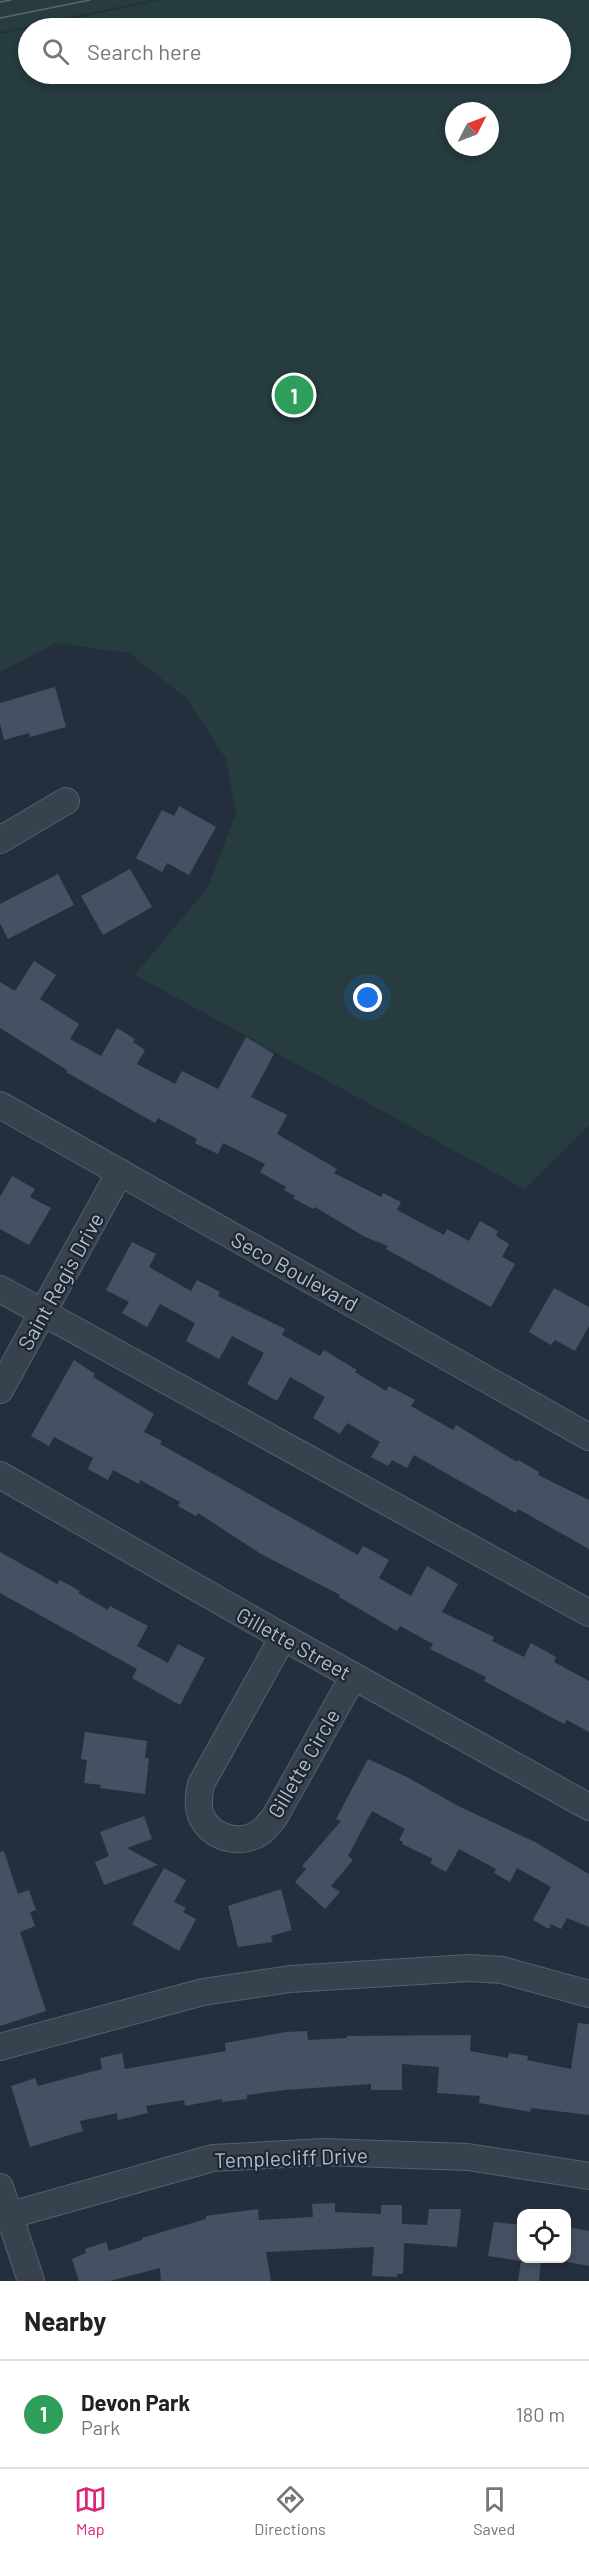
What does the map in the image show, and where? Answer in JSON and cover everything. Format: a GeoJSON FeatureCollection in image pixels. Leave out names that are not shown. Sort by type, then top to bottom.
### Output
{"type":"FeatureCollection","features":[{"type":"Feature","properties":{"kind":"street"},"geometry":{"type":"LineString","coordinates":[[0,840],[66,801]]}},
{"type":"Feature","properties":{"kind":"street","name":"Seco Boulevard"},"geometry":{"type":"LineString","coordinates":[[0,1105],[589,1437]]}},
{"type":"Feature","properties":{"kind":"street","name":"Saint Regis Drive"},"geometry":{"type":"LineString","coordinates":[[0,1390],[120,1172]]}},
{"type":"Feature","properties":{"kind":"street"},"geometry":{"type":"LineString","coordinates":[[0,1289],[589,1613]]}},
{"type":"Feature","properties":{"kind":"street","name":"Gillette Street"},"geometry":{"type":"LineString","coordinates":[[0,1475],[353,1677],[589,1807]]}},
{"type":"Feature","properties":{"kind":"street","name":"Gillette Circle"},"geometry":{"type":"LineString","coordinates":[[283,1637],[201,1784],[198,1799],[201,1815],[208,1826],[220,1836],[233,1840],[247,1839],[261,1832],[274,1818],[353,1677]]}},
{"type":"Feature","properties":{"kind":"street"},"geometry":{"type":"LineString","coordinates":[[0,2047],[203,1992],[290,1979],[469,1968],[502,1970],[589,1994]]}},
{"type":"Feature","properties":{"kind":"street","name":"Templecliff Drive"},"geometry":{"type":"LineString","coordinates":[[5,2216],[213,2158],[323,2152],[468,2157],[589,2176]]}},
{"type":"Feature","properties":{"kind":"street"},"geometry":{"type":"LineString","coordinates":[[0,2187],[5,2216],[31,2281]]}},
{"type":"Feature","properties":{"kind":"green space"},"geometry":{"type":"Polygon","coordinates":[[[0,0],[152,0],[66,18],[18,18],[18,28],[0,32],[0,0]]]}},
{"type":"Feature","properties":{"kind":"green space"},"geometry":{"type":"Polygon","coordinates":[[[160,0],[589,0],[589,1126],[524,1189],[135,975],[208,887],[236,813],[226,759],[186,698],[129,653],[56,643],[0,672],[0,34],[18,30],[18,84],[571,84],[571,18],[75,18],[160,0]]]}},
{"type":"Feature","properties":{"kind":"building"},"geometry":{"type":"Polygon","coordinates":[[[55,687],[66,727],[30,737],[29,733],[4,740],[0,724],[0,703],[55,687]]]}},
{"type":"Feature","properties":{"kind":"building"},"geometry":{"type":"Polygon","coordinates":[[[179,806],[216,827],[189,875],[167,863],[162,872],[136,858],[162,810],[174,816],[179,806]]]}},
{"type":"Feature","properties":{"kind":"building"},"geometry":{"type":"Polygon","coordinates":[[[130,869],[152,907],[103,935],[81,896],[130,869]]]}},
{"type":"Feature","properties":{"kind":"building"},"geometry":{"type":"Polygon","coordinates":[[[58,874],[74,905],[8,939],[0,923],[0,904],[58,874]]]}},
{"type":"Feature","properties":{"kind":"building"},"geometry":{"type":"Polygon","coordinates":[[[34,961],[56,975],[40,999],[79,1024],[70,1039],[101,1056],[117,1028],[135,1039],[133,1042],[145,1050],[137,1064],[175,1084],[182,1071],[218,1089],[246,1037],[274,1054],[251,1097],[287,1115],[277,1134],[337,1169],[334,1173],[381,1197],[383,1193],[401,1202],[397,1210],[444,1235],[447,1229],[469,1241],[480,1221],[498,1231],[496,1236],[509,1244],[502,1257],[515,1264],[491,1307],[386,1249],[388,1246],[365,1237],[315,1207],[313,1209],[293,1198],[295,1196],[284,1190],[286,1187],[260,1172],[265,1164],[223,1143],[218,1154],[195,1143],[197,1139],[158,1118],[155,1123],[66,1072],[67,1070],[0,1028],[0,982],[15,991],[34,961]]]}},
{"type":"Feature","properties":{"kind":"building"},"geometry":{"type":"Polygon","coordinates":[[[12,1176],[35,1189],[30,1197],[51,1208],[29,1245],[0,1229],[0,1197],[12,1176]]]}},
{"type":"Feature","properties":{"kind":"building"},"geometry":{"type":"Polygon","coordinates":[[[132,1242],[156,1254],[149,1267],[191,1291],[197,1280],[220,1292],[218,1296],[285,1329],[282,1335],[320,1356],[324,1350],[386,1391],[389,1386],[415,1400],[411,1406],[453,1430],[456,1425],[517,1462],[518,1460],[539,1472],[538,1475],[589,1500],[589,1549],[518,1509],[516,1513],[414,1455],[407,1468],[392,1460],[388,1466],[371,1457],[380,1442],[347,1423],[340,1434],[313,1418],[325,1397],[290,1377],[277,1401],[247,1384],[264,1353],[232,1336],[219,1359],[186,1341],[195,1323],[160,1304],[147,1327],[122,1313],[129,1302],[106,1290],[132,1242]]]}},
{"type":"Feature","properties":{"kind":"building"},"geometry":{"type":"Polygon","coordinates":[[[554,1288],[589,1307],[589,1326],[575,1351],[555,1340],[551,1345],[529,1332],[554,1288]]]}},
{"type":"Feature","properties":{"kind":"building"},"geometry":{"type":"Polygon","coordinates":[[[74,1360],[95,1374],[93,1377],[154,1414],[144,1432],[162,1441],[160,1444],[358,1555],[363,1546],[389,1560],[379,1578],[411,1596],[427,1566],[458,1584],[442,1612],[494,1637],[492,1641],[524,1657],[531,1643],[556,1657],[554,1662],[589,1681],[589,1732],[567,1720],[564,1724],[484,1681],[486,1677],[430,1649],[433,1644],[400,1626],[397,1631],[339,1597],[340,1595],[261,1554],[198,1513],[196,1516],[178,1506],[180,1502],[140,1480],[139,1484],[113,1470],[108,1480],[88,1469],[93,1458],[54,1437],[49,1446],[31,1436],[74,1360]]]}},
{"type":"Feature","properties":{"kind":"building"},"geometry":{"type":"Polygon","coordinates":[[[0,1552],[57,1584],[60,1580],[108,1610],[110,1606],[148,1626],[137,1646],[168,1663],[178,1644],[205,1658],[180,1705],[132,1678],[137,1669],[0,1593],[0,1552]]]}},
{"type":"Feature","properties":{"kind":"building"},"geometry":{"type":"Polygon","coordinates":[[[85,1732],[147,1741],[145,1758],[149,1758],[145,1794],[100,1788],[101,1785],[84,1783],[87,1760],[81,1759],[85,1732]]]}},
{"type":"Feature","properties":{"kind":"building"},"geometry":{"type":"Polygon","coordinates":[[[368,1759],[407,1777],[458,1806],[535,1842],[589,1874],[589,1927],[567,1918],[561,1929],[551,1924],[549,1929],[533,1920],[551,1887],[517,1868],[510,1882],[494,1873],[496,1869],[459,1849],[446,1872],[430,1863],[433,1859],[402,1844],[403,1842],[399,1840],[405,1829],[372,1811],[348,1856],[353,1860],[331,1886],[340,1892],[325,1909],[295,1882],[306,1869],[302,1866],[341,1821],[336,1819],[368,1759]]]}},
{"type":"Feature","properties":{"kind":"building"},"geometry":{"type":"Polygon","coordinates":[[[144,1816],[152,1839],[127,1848],[158,1865],[104,1885],[95,1862],[109,1856],[100,1832],[144,1816]]]}},
{"type":"Feature","properties":{"kind":"building"},"geometry":{"type":"Polygon","coordinates":[[[4,1851],[18,1894],[29,1890],[36,1910],[30,1912],[35,1926],[20,1932],[46,2011],[0,2026],[0,1852],[4,1851]]]}},
{"type":"Feature","properties":{"kind":"building"},"geometry":{"type":"Polygon","coordinates":[[[164,1868],[186,1880],[174,1902],[186,1908],[183,1912],[196,1919],[179,1951],[132,1924],[164,1868]]]}},
{"type":"Feature","properties":{"kind":"building"},"geometry":{"type":"Polygon","coordinates":[[[281,1889],[292,1930],[271,1936],[273,1942],[238,1947],[228,1906],[281,1889]]]}},
{"type":"Feature","properties":{"kind":"building"},"geometry":{"type":"Polygon","coordinates":[[[578,2023],[589,2024],[589,2115],[531,2108],[530,2112],[479,2103],[480,2096],[437,2093],[439,2067],[402,2064],[402,2090],[371,2090],[371,2084],[285,2090],[247,2095],[247,2099],[222,2102],[222,2099],[185,2106],[184,2100],[146,2106],[148,2113],[118,2120],[117,2113],[80,2121],[83,2131],[30,2147],[11,2086],[35,2078],[38,2086],[102,2069],[100,2058],[122,2053],[125,2069],[226,2051],[225,2043],[286,2032],[307,2031],[308,2040],[347,2038],[347,2036],[471,2035],[470,2051],[508,2058],[509,2053],[528,2056],[527,2060],[571,2069],[578,2023]]]}},
{"type":"Feature","properties":{"kind":"building"},"geometry":{"type":"Polygon","coordinates":[[[335,2203],[335,2212],[381,2214],[381,2205],[402,2205],[402,2224],[427,2225],[429,2209],[461,2209],[457,2247],[404,2243],[403,2274],[397,2274],[397,2277],[372,2276],[374,2247],[266,2252],[271,2281],[161,2281],[160,2268],[110,2281],[79,2281],[72,2259],[86,2253],[85,2249],[106,2242],[109,2251],[142,2240],[142,2238],[206,2219],[206,2216],[258,2209],[259,2220],[313,2217],[312,2204],[335,2203]]]}},
{"type":"Feature","properties":{"kind":"building"},"geometry":{"type":"Polygon","coordinates":[[[494,2222],[517,2224],[517,2260],[488,2256],[494,2222]]]}},
{"type":"Feature","properties":{"kind":"building"},"geometry":{"type":"Polygon","coordinates":[[[571,2228],[589,2231],[589,2266],[571,2263],[571,2228]]]}},
{"type":"Feature","properties":{"kind":"building"},"geometry":{"type":"Polygon","coordinates":[[[521,2263],[541,2263],[539,2281],[518,2281],[521,2263]]]}},
{"type":"Feature","properties":{"kind":"tram line"},"geometry":{"type":"LineString","coordinates":[[0,2],[11,0]]}},
{"type":"Feature","properties":{"kind":"tram line"},"geometry":{"type":"LineString","coordinates":[[0,18],[90,0]]}},
{"type":"Feature","properties":{"kind":"place","name":"Devon Park"},"geometry":{"type":"Point","coordinates":[294,395]}}]}
